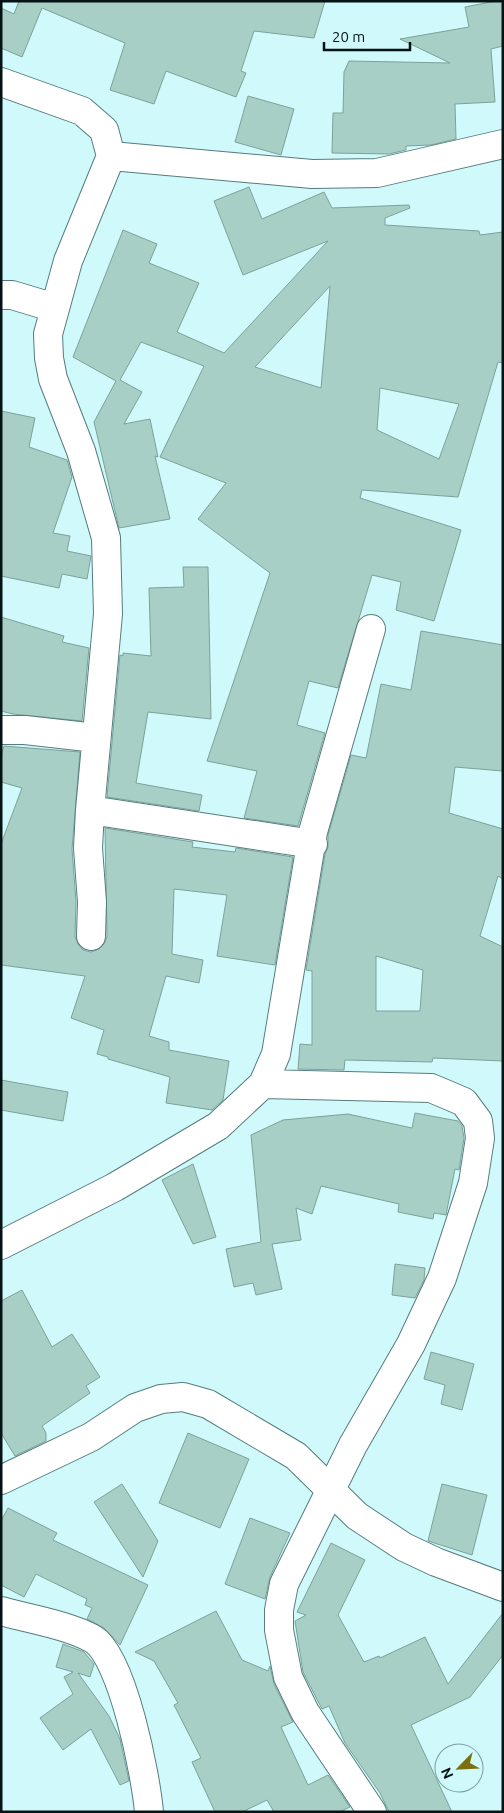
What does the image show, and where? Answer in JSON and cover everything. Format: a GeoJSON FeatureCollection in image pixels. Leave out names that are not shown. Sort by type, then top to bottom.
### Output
{"type":"FeatureCollection","features":[{"type":"Feature","properties":{"kind":"street"},"geometry":{"type":"LineString","coordinates":[[1,82],[82,111],[104,130],[110,156],[68,261],[48,334],[49,358],[53,379],[81,451],[106,538],[108,614],[88,848],[92,902],[92,936]]}},
{"type":"Feature","properties":{"kind":"street"},"geometry":{"type":"LineString","coordinates":[[110,156],[312,174],[377,172],[503,144]]}},
{"type":"Feature","properties":{"kind":"street"},"geometry":{"type":"LineString","coordinates":[[1,295],[12,295],[55,308]]}},
{"type":"Feature","properties":{"kind":"street"},"geometry":{"type":"LineString","coordinates":[[1,1244],[115,1187],[218,1126],[263,1084],[276,1054],[313,844],[313,832],[371,629]]}},
{"type":"Feature","properties":{"kind":"street"},"geometry":{"type":"LineString","coordinates":[[1,730],[25,730],[96,738]]}},
{"type":"Feature","properties":{"kind":"street"},"geometry":{"type":"LineString","coordinates":[[90,810],[313,844]]}},
{"type":"Feature","properties":{"kind":"street"},"geometry":{"type":"LineString","coordinates":[[263,1084],[431,1088],[464,1102],[478,1120],[480,1138],[473,1183],[442,1278],[411,1344],[353,1445],[284,1584],[279,1630],[288,1677],[305,1712],[372,1812]]}},
{"type":"Feature","properties":{"kind":"street"},"geometry":{"type":"LineString","coordinates":[[1,1480],[91,1437],[135,1408],[161,1398],[183,1397],[208,1404],[296,1456],[356,1516],[404,1547],[436,1562],[503,1587]]}},
{"type":"Feature","properties":{"kind":"street"},"geometry":{"type":"LineString","coordinates":[[1,1611],[94,1640],[106,1652],[131,1718],[141,1761],[149,1812]]}},
{"type":"Feature","properties":{"kind":"building"},"geometry":{"type":"Polygon","coordinates":[[[19,1],[325,1],[314,38],[254,31],[241,71],[246,73],[236,97],[166,71],[154,104],[110,90],[125,43],[42,8],[22,57],[1,48],[1,8],[14,14],[19,1]]]}},
{"type":"Feature","properties":{"kind":"building"},"geometry":{"type":"Polygon","coordinates":[[[503,1],[503,46],[491,49],[495,102],[455,104],[456,139],[431,145],[406,146],[406,150],[389,154],[332,153],[333,113],[343,113],[344,72],[349,61],[450,63],[400,39],[469,27],[465,7],[503,1]]]}},
{"type":"Feature","properties":{"kind":"building"},"geometry":{"type":"Polygon","coordinates":[[[248,96],[294,109],[281,155],[235,142],[248,96]]]}},
{"type":"Feature","properties":{"kind":"building"},"geometry":{"type":"Polygon","coordinates":[[[249,187],[262,219],[324,192],[332,208],[409,205],[410,208],[385,218],[385,225],[479,231],[480,235],[503,232],[503,363],[498,362],[458,497],[362,490],[360,498],[461,530],[434,621],[396,610],[401,582],[372,575],[338,688],[309,681],[297,725],[325,733],[298,826],[244,818],[257,771],[207,761],[270,573],[198,519],[226,483],[160,457],[204,366],[141,342],[120,380],[142,392],[124,424],[150,419],[158,457],[155,456],[170,519],[119,528],[94,422],[116,381],[73,357],[123,230],[157,244],[149,263],[199,283],[177,332],[224,353],[328,241],[243,275],[214,201],[249,187]],[[330,286],[255,367],[321,388],[330,286]],[[380,388],[377,430],[439,459],[459,404],[380,388]]]}},
{"type":"Feature","properties":{"kind":"building"},"geometry":{"type":"Polygon","coordinates":[[[1,411],[35,418],[29,447],[67,460],[72,477],[53,533],[70,536],[67,551],[91,556],[87,579],[62,574],[59,588],[1,576],[1,411]]]}},
{"type":"Feature","properties":{"kind":"building"},"geometry":{"type":"Polygon","coordinates":[[[183,567],[208,567],[211,719],[148,712],[136,783],[202,795],[199,811],[107,797],[120,655],[123,656],[123,653],[151,656],[149,588],[184,587],[183,567]]]}},
{"type":"Feature","properties":{"kind":"building"},"geometry":{"type":"Polygon","coordinates":[[[1,617],[64,636],[62,642],[89,648],[82,721],[13,714],[1,711],[1,617]]]}},
{"type":"Feature","properties":{"kind":"building"},"geometry":{"type":"Polygon","coordinates":[[[421,631],[503,645],[503,771],[455,767],[449,813],[503,829],[503,879],[498,876],[480,936],[503,947],[503,1061],[433,1058],[432,1062],[345,1060],[344,1070],[298,1069],[300,1044],[312,1045],[312,971],[306,970],[325,854],[328,847],[328,835],[351,755],[366,758],[381,684],[411,690],[421,631]],[[376,956],[376,1011],[420,1011],[423,970],[376,956]]]}},
{"type":"Feature","properties":{"kind":"building"},"geometry":{"type":"Polygon","coordinates":[[[4,746],[80,752],[72,849],[76,902],[75,936],[83,950],[91,952],[99,949],[107,937],[105,828],[193,842],[192,847],[235,852],[236,848],[293,857],[275,965],[217,956],[227,895],[174,889],[172,954],[203,960],[199,983],[166,976],[149,1036],[169,1042],[169,1050],[229,1061],[223,1100],[212,1110],[166,1103],[170,1077],[97,1054],[104,1030],[71,1018],[85,976],[1,965],[1,844],[22,788],[1,782],[1,756],[4,746]]]}},
{"type":"Feature","properties":{"kind":"building"},"geometry":{"type":"Polygon","coordinates":[[[1,1080],[68,1092],[63,1121],[1,1110],[1,1080]]]}},
{"type":"Feature","properties":{"kind":"building"},"geometry":{"type":"Polygon","coordinates":[[[415,1113],[458,1121],[462,1126],[464,1138],[459,1170],[455,1169],[446,1215],[434,1213],[433,1219],[398,1212],[399,1204],[321,1186],[312,1214],[296,1208],[301,1240],[272,1244],[282,1289],[256,1295],[253,1283],[234,1287],[226,1249],[261,1242],[251,1135],[283,1120],[348,1114],[412,1128],[415,1113]]]}},
{"type":"Feature","properties":{"kind":"building"},"geometry":{"type":"Polygon","coordinates":[[[193,1164],[216,1237],[193,1244],[162,1180],[193,1164]]]}},
{"type":"Feature","properties":{"kind":"building"},"geometry":{"type":"Polygon","coordinates":[[[395,1264],[425,1268],[424,1280],[415,1298],[392,1295],[395,1264]]]}},
{"type":"Feature","properties":{"kind":"building"},"geometry":{"type":"Polygon","coordinates":[[[22,1290],[52,1347],[72,1334],[100,1377],[86,1386],[90,1393],[42,1426],[46,1433],[46,1441],[15,1456],[1,1433],[1,1301],[22,1290]]]}},
{"type":"Feature","properties":{"kind":"building"},"geometry":{"type":"Polygon","coordinates":[[[431,1352],[474,1364],[462,1410],[441,1404],[445,1385],[424,1379],[431,1352]]]}},
{"type":"Feature","properties":{"kind":"building"},"geometry":{"type":"Polygon","coordinates":[[[188,1433],[249,1459],[220,1528],[159,1503],[188,1433]]]}},
{"type":"Feature","properties":{"kind":"building"},"geometry":{"type":"Polygon","coordinates":[[[122,1484],[158,1541],[143,1577],[94,1502],[122,1484]]]}},
{"type":"Feature","properties":{"kind":"building"},"geometry":{"type":"Polygon","coordinates":[[[442,1484],[487,1495],[472,1555],[428,1541],[442,1484]]]}},
{"type":"Feature","properties":{"kind":"building"},"geometry":{"type":"Polygon","coordinates":[[[8,1508],[57,1533],[53,1540],[148,1585],[120,1645],[104,1628],[87,1619],[92,1608],[85,1605],[87,1599],[36,1574],[24,1597],[1,1585],[1,1521],[8,1508]]]}},
{"type":"Feature","properties":{"kind":"building"},"geometry":{"type":"Polygon","coordinates":[[[250,1518],[290,1533],[270,1577],[265,1599],[225,1584],[250,1518]]]}},
{"type":"Feature","properties":{"kind":"building"},"geometry":{"type":"Polygon","coordinates":[[[331,1543],[365,1560],[338,1615],[364,1662],[379,1656],[380,1658],[425,1637],[448,1684],[503,1613],[503,1655],[470,1697],[411,1725],[434,1774],[434,1793],[443,1793],[452,1812],[389,1812],[380,1793],[345,1743],[329,1706],[322,1709],[303,1672],[295,1621],[306,1615],[297,1612],[331,1543]]]}},
{"type":"Feature","properties":{"kind":"building"},"geometry":{"type":"Polygon","coordinates":[[[216,1611],[242,1660],[268,1671],[270,1666],[274,1684],[293,1722],[281,1727],[308,1785],[328,1775],[350,1807],[339,1812],[274,1812],[267,1800],[242,1812],[215,1812],[192,1762],[201,1758],[174,1705],[178,1703],[154,1661],[135,1652],[216,1611]]]}},
{"type":"Feature","properties":{"kind":"building"},"geometry":{"type":"Polygon","coordinates":[[[63,1644],[84,1652],[94,1664],[90,1677],[78,1673],[109,1716],[120,1739],[129,1781],[120,1785],[91,1729],[63,1750],[40,1718],[73,1694],[64,1677],[73,1672],[56,1667],[63,1644]]]}}]}
